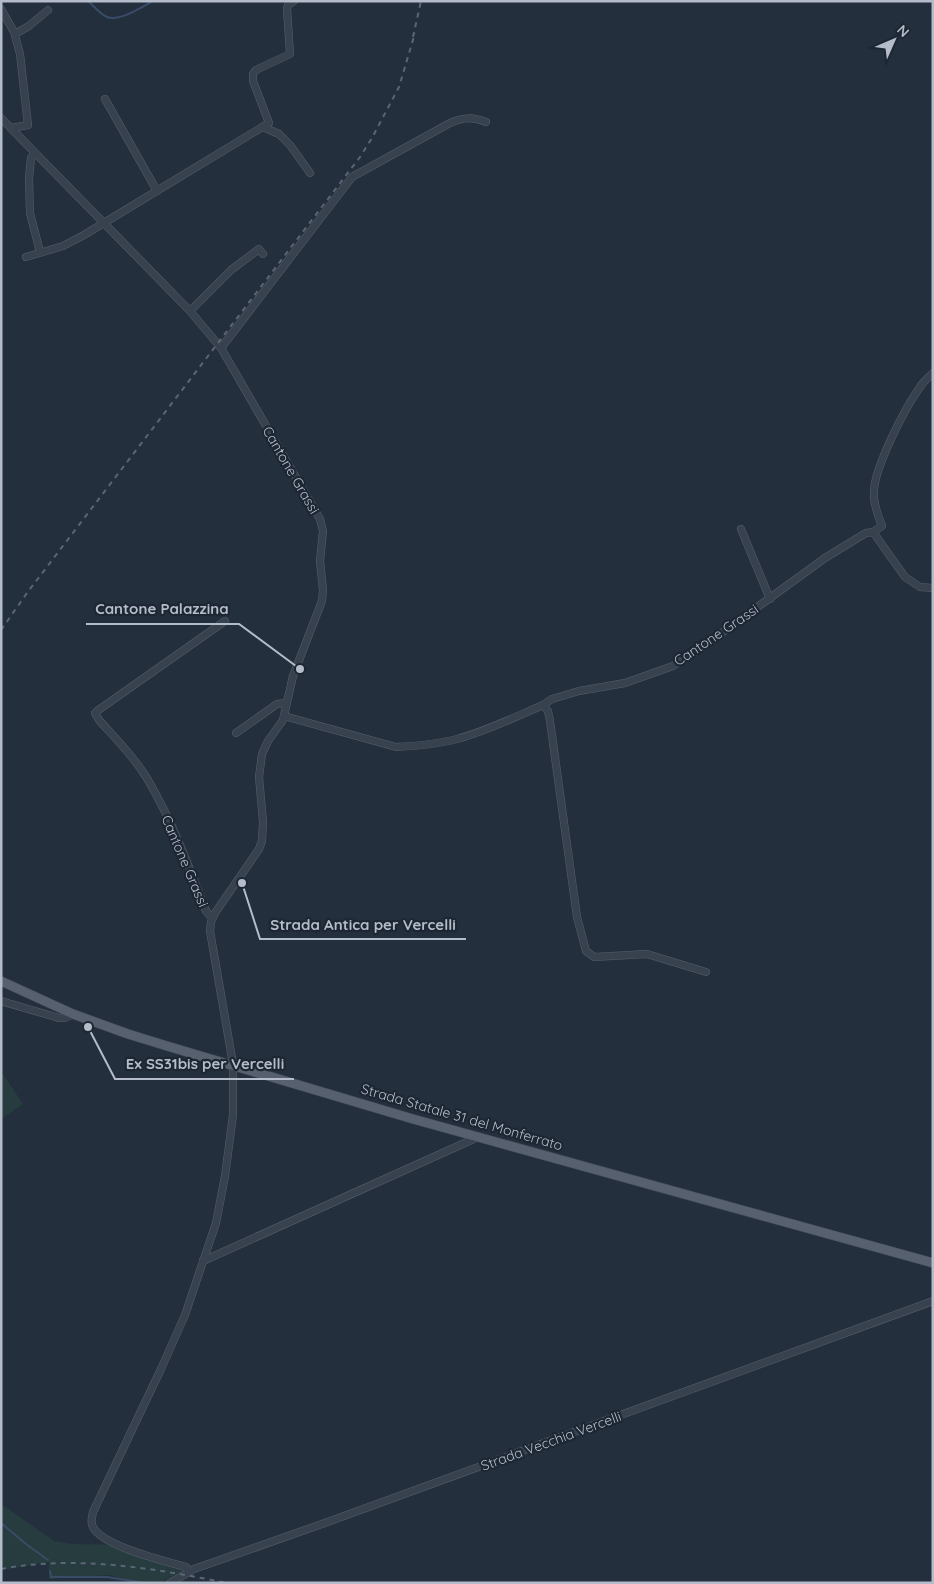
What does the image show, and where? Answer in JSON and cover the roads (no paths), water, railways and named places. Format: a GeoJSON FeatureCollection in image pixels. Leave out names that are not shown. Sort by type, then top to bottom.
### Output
{"type":"FeatureCollection","features":[{"type":"Feature","properties":{"kind":"main road","name":"Strada Statale 31 del Monferrato"},"geometry":{"type":"LineString","coordinates":[[1,981],[74,1014],[128,1034],[413,1119],[933,1262]]}},
{"type":"Feature","properties":{"kind":"street"},"geometry":{"type":"LineString","coordinates":[[26,257],[63,246],[269,124],[253,81],[253,74],[256,70],[290,54],[289,2]]}},
{"type":"Feature","properties":{"kind":"street"},"geometry":{"type":"LineString","coordinates":[[1,9],[15,34],[20,54],[28,125],[5,124]]}},
{"type":"Feature","properties":{"kind":"street"},"geometry":{"type":"LineString","coordinates":[[15,34],[29,26],[48,10]]}},
{"type":"Feature","properties":{"kind":"street"},"geometry":{"type":"LineString","coordinates":[[105,99],[157,191]]}},
{"type":"Feature","properties":{"kind":"street"},"geometry":{"type":"LineString","coordinates":[[219,345],[352,177],[459,119],[474,118],[486,122]]}},
{"type":"Feature","properties":{"kind":"street","name":"Cantone Grassi"},"geometry":{"type":"LineString","coordinates":[[5,124],[36,153],[190,311],[219,345],[322,525],[320,561],[323,590],[322,601],[293,676],[281,724],[264,748],[260,761],[262,841],[259,849],[212,918],[210,932],[233,1064],[233,1115],[225,1176],[216,1223],[185,1315],[97,1504],[91,1521],[92,1527],[105,1539],[139,1553],[186,1567],[189,1571]]}},
{"type":"Feature","properties":{"kind":"street"},"geometry":{"type":"LineString","coordinates":[[263,127],[280,134],[310,173]]}},
{"type":"Feature","properties":{"kind":"street"},"geometry":{"type":"LineString","coordinates":[[36,153],[31,158],[29,178],[30,213],[40,252]]}},
{"type":"Feature","properties":{"kind":"street"},"geometry":{"type":"LineString","coordinates":[[190,311],[231,270],[259,249],[263,254]]}},
{"type":"Feature","properties":{"kind":"street"},"geometry":{"type":"LineString","coordinates":[[933,373],[920,386],[909,404],[882,460],[874,492],[874,502],[882,526],[873,532],[905,577],[920,588],[933,588]]}},
{"type":"Feature","properties":{"kind":"street"},"geometry":{"type":"LineString","coordinates":[[741,529],[770,599]]}},
{"type":"Feature","properties":{"kind":"street","name":"Cantone Grassi"},"geometry":{"type":"LineString","coordinates":[[284,716],[396,747],[455,740],[543,705],[552,699],[579,691],[625,683],[673,666],[770,599],[825,558],[861,536],[873,532]]}},
{"type":"Feature","properties":{"kind":"street","name":"Cantone Grassi"},"geometry":{"type":"LineString","coordinates":[[212,918],[206,911],[171,823],[147,779],[95,714],[97,710],[224,621]]}},
{"type":"Feature","properties":{"kind":"street"},"geometry":{"type":"LineString","coordinates":[[236,733],[277,704],[286,703]]}},
{"type":"Feature","properties":{"kind":"street"},"geometry":{"type":"LineString","coordinates":[[543,705],[548,712],[550,721],[577,917],[586,951],[594,957],[647,954],[706,972]]}},
{"type":"Feature","properties":{"kind":"street"},"geometry":{"type":"LineString","coordinates":[[1,1001],[59,1018],[65,1018],[74,1014]]}},
{"type":"Feature","properties":{"kind":"street"},"geometry":{"type":"LineString","coordinates":[[203,1261],[478,1137]]}},
{"type":"Feature","properties":{"kind":"street","name":"Strada Vecchia Vercelli"},"geometry":{"type":"LineString","coordinates":[[174,1582],[189,1571],[933,1302]]}},
{"type":"Feature","properties":{"kind":"waterway"},"geometry":{"type":"LineString","coordinates":[[88,1],[102,14],[112,18],[130,13],[153,1]]}},
{"type":"Feature","properties":{"kind":"waterway"},"geometry":{"type":"LineString","coordinates":[[1,1523],[48,1560]]}},
{"type":"Feature","properties":{"kind":"waterway"},"geometry":{"type":"LineString","coordinates":[[50,1571],[51,1577],[107,1577],[145,1583]]}},
{"type":"Feature","properties":{"kind":"railway"},"geometry":{"type":"LineString","coordinates":[[413,37],[421,1]]}},
{"type":"Feature","properties":{"kind":"railway"},"geometry":{"type":"LineString","coordinates":[[1,630],[27,593],[360,157],[399,87],[415,33]]}},
{"type":"Feature","properties":{"kind":"railway"},"geometry":{"type":"LineString","coordinates":[[1,1569],[29,1565],[86,1563],[143,1568],[227,1583]]}},
{"type":"Feature","properties":{"kind":"place","name":"Cantone Palazzina"},"geometry":{"type":"Point","coordinates":[300,669]}},
{"type":"Feature","properties":{"kind":"place","name":"Strada Antica per Vercelli"},"geometry":{"type":"Point","coordinates":[242,883]}},
{"type":"Feature","properties":{"kind":"place","name":"Ex SS31bis per Vercelli"},"geometry":{"type":"Point","coordinates":[88,1027]}}]}
